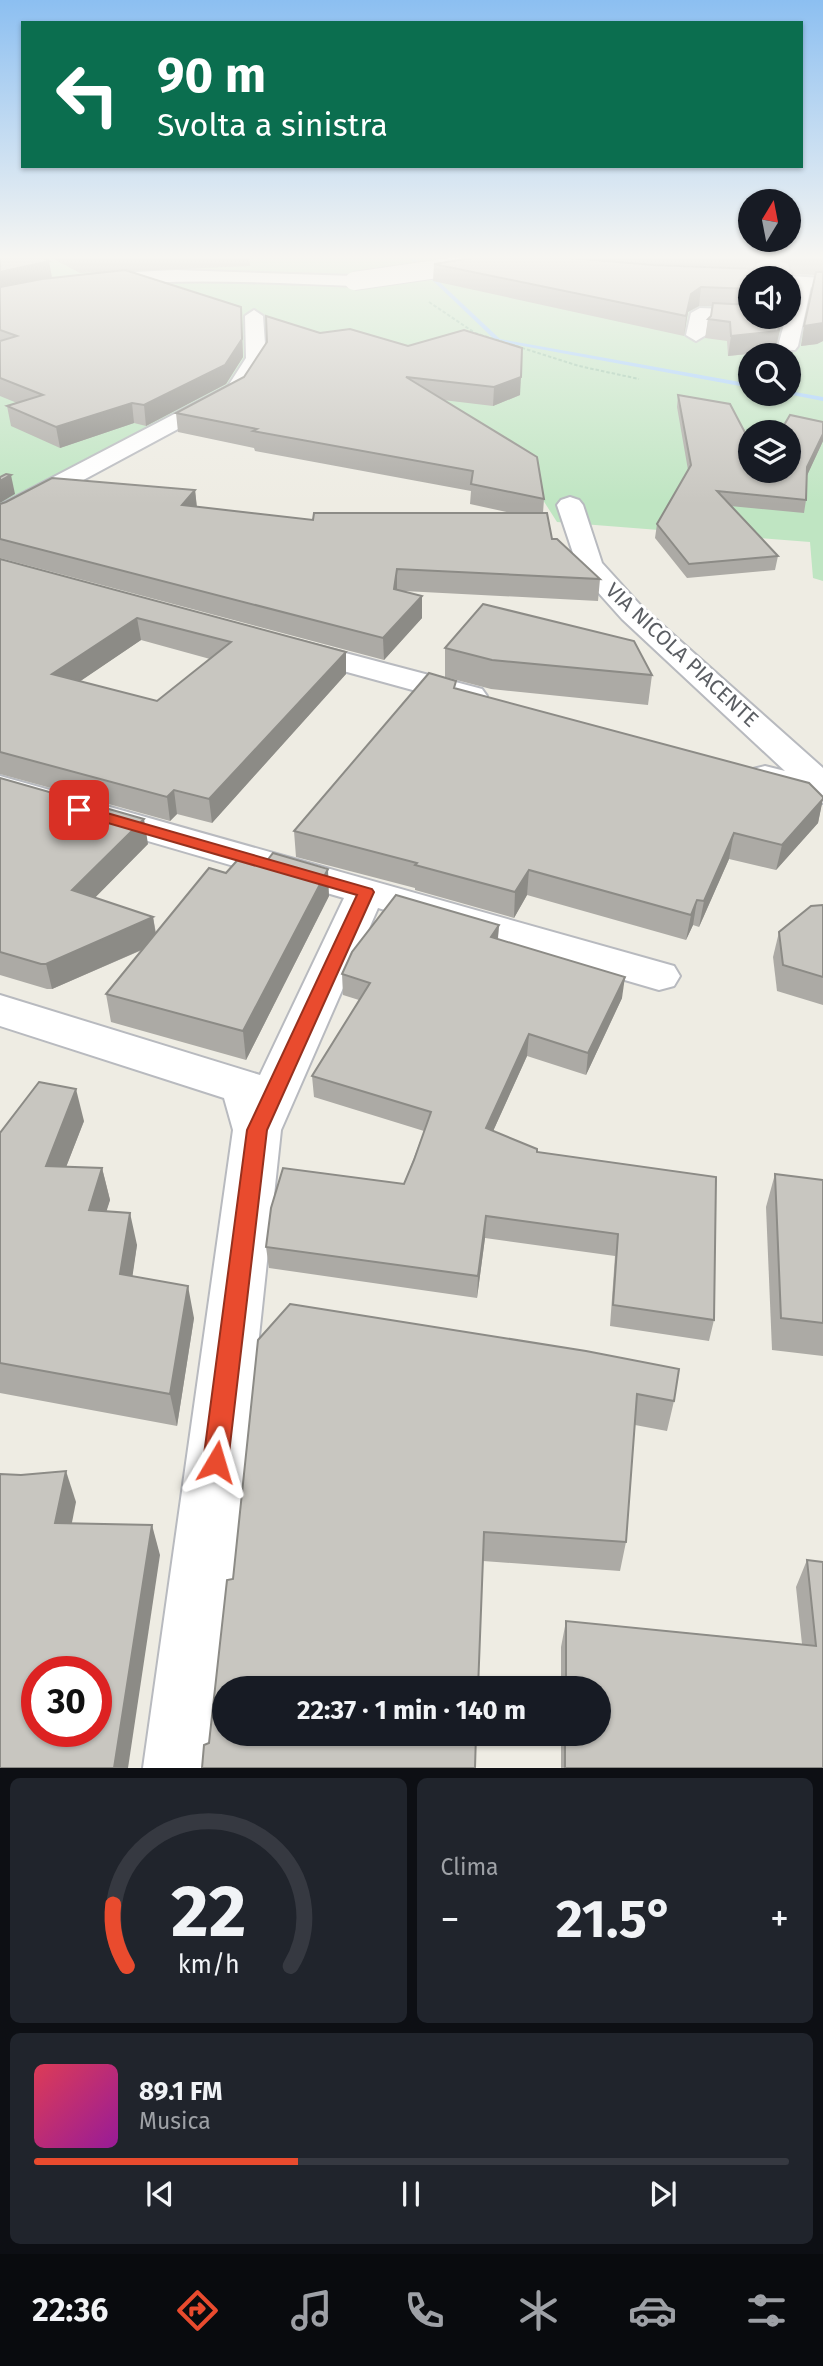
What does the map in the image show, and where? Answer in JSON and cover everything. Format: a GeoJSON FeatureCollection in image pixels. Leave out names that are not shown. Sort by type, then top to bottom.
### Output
{"type":"FeatureCollection","features":[{"type":"Feature","properties":{"kind":"street"},"geometry":{"type":"LineString","coordinates":[[0,515],[236,390],[256,358],[257,339]]}},
{"type":"Feature","properties":{"kind":"street","name":"VIA NICOLA PIACENTE"},"geometry":{"type":"LineString","coordinates":[[570,505],[589,565],[632,614],[823,789]]}},
{"type":"Feature","properties":{"kind":"street"},"geometry":{"type":"LineString","coordinates":[[262,639],[503,705]]}},
{"type":"Feature","properties":{"kind":"street"},"geometry":{"type":"LineString","coordinates":[[743,770],[823,789]]}},
{"type":"Feature","properties":{"kind":"street"},"geometry":{"type":"LineString","coordinates":[[0,787],[659,976]]}},
{"type":"Feature","properties":{"kind":"street"},"geometry":{"type":"LineString","coordinates":[[178,1768],[257,1130],[366,892]]}},
{"type":"Feature","properties":{"kind":"street"},"geometry":{"type":"LineString","coordinates":[[0,1010],[244,1087],[257,1130]]}},
{"type":"Feature","properties":{"kind":"path"},"geometry":{"type":"LineString","coordinates":[[492,339],[579,366],[639,379]]}},
{"type":"Feature","properties":{"kind":"green space"},"geometry":{"type":"Polygon","coordinates":[[[0,339],[823,339],[823,581],[813,578],[810,542],[557,522],[527,475],[220,391],[81,461],[85,463],[0,506],[0,339]]]}},
{"type":"Feature","properties":{"kind":"building"},"geometry":{"type":"Polygon","coordinates":[[[8,339],[242,339],[225,365],[144,405],[132,403],[56,427],[7,406],[43,395],[0,378],[0,341],[8,339]]]}},
{"type":"Feature","properties":{"kind":"building"},"geometry":{"type":"Polygon","coordinates":[[[267,339],[382,339],[408,346],[434,339],[491,339],[522,348],[521,377],[494,387],[406,377],[537,457],[544,499],[471,484],[473,471],[253,431],[257,429],[176,413],[244,377],[267,339]]]}},
{"type":"Feature","properties":{"kind":"building"},"geometry":{"type":"Polygon","coordinates":[[[678,395],[730,404],[738,420],[738,483],[801,483],[801,420],[787,420],[790,415],[823,422],[823,434],[807,467],[806,500],[717,491],[778,556],[689,564],[657,524],[691,465],[678,395]]]}},
{"type":"Feature","properties":{"kind":"building"},"geometry":{"type":"Polygon","coordinates":[[[11,475],[0,481],[0,477],[11,475]]]}},
{"type":"Feature","properties":{"kind":"building"},"geometry":{"type":"Polygon","coordinates":[[[52,478],[195,490],[182,505],[313,520],[314,513],[547,513],[552,539],[557,539],[600,579],[397,569],[394,589],[422,596],[383,638],[0,539],[0,504],[52,478]]]}},
{"type":"Feature","properties":{"kind":"building"},"geometry":{"type":"Polygon","coordinates":[[[0,559],[346,652],[209,799],[174,790],[167,797],[0,752],[0,559]],[[137,618],[52,674],[157,701],[231,642],[137,618]]]}},
{"type":"Feature","properties":{"kind":"building"},"geometry":{"type":"Polygon","coordinates":[[[483,604],[634,641],[652,675],[492,660],[445,648],[483,604]]]}},
{"type":"Feature","properties":{"kind":"building"},"geometry":{"type":"Polygon","coordinates":[[[429,673],[456,681],[454,688],[809,783],[823,799],[782,845],[734,833],[704,901],[697,900],[691,915],[529,870],[515,892],[294,831],[429,673]]]}},
{"type":"Feature","properties":{"kind":"building"},"geometry":{"type":"Polygon","coordinates":[[[0,778],[144,819],[72,890],[153,917],[46,964],[0,952],[0,778]]]}},
{"type":"Feature","properties":{"kind":"building"},"geometry":{"type":"Polygon","coordinates":[[[273,853],[328,869],[243,1031],[106,994],[209,868],[226,873],[242,855],[266,862],[273,853]]]}},
{"type":"Feature","properties":{"kind":"building"},"geometry":{"type":"Polygon","coordinates":[[[396,895],[499,925],[491,937],[625,977],[588,1053],[529,1034],[486,1128],[537,1149],[537,1152],[716,1177],[714,1320],[613,1305],[618,1234],[486,1216],[478,1276],[266,1247],[271,1208],[283,1168],[404,1184],[414,1160],[431,1112],[312,1076],[370,983],[342,974],[352,952],[396,895]]]}},
{"type":"Feature","properties":{"kind":"building"},"geometry":{"type":"Polygon","coordinates":[[[823,905],[823,977],[783,965],[779,932],[811,906],[823,905]]]}},
{"type":"Feature","properties":{"kind":"building"},"geometry":{"type":"Polygon","coordinates":[[[39,1082],[76,1089],[46,1166],[102,1168],[89,1210],[130,1213],[120,1274],[188,1286],[170,1394],[0,1363],[0,1133],[39,1082]]]}},
{"type":"Feature","properties":{"kind":"building"},"geometry":{"type":"Polygon","coordinates":[[[775,1174],[823,1180],[823,1323],[781,1318],[775,1174]]]}},
{"type":"Feature","properties":{"kind":"building"},"geometry":{"type":"Polygon","coordinates":[[[290,1304],[586,1351],[679,1369],[674,1401],[637,1394],[626,1542],[484,1532],[478,1676],[216,1676],[227,1580],[233,1579],[258,1340],[290,1304]]]}},
{"type":"Feature","properties":{"kind":"building"},"geometry":{"type":"Polygon","coordinates":[[[66,1471],[55,1523],[152,1525],[114,1768],[0,1768],[0,1474],[66,1471]]]}},
{"type":"Feature","properties":{"kind":"building"},"geometry":{"type":"Polygon","coordinates":[[[807,1560],[823,1562],[823,1768],[565,1768],[565,1746],[611,1746],[611,1676],[566,1676],[566,1621],[816,1646],[807,1560]]]}},
{"type":"Feature","properties":{"kind":"building"},"geometry":{"type":"Polygon","coordinates":[[[212,1716],[212,1746],[476,1746],[475,1768],[202,1768],[204,1745],[209,1743],[212,1716]]]}},
{"type":"Feature","properties":{"kind":"waterway"},"geometry":{"type":"LineString","coordinates":[[496,339],[738,384]]}},
{"type":"Feature","properties":{"kind":"waterway"},"geometry":{"type":"LineString","coordinates":[[801,395],[823,399]]}},
{"type":"Feature","properties":{"kind":"route"},"geometry":{"type":"LineString","coordinates":[[79,810],[366,892],[257,1130],[216,1462]]}}]}
